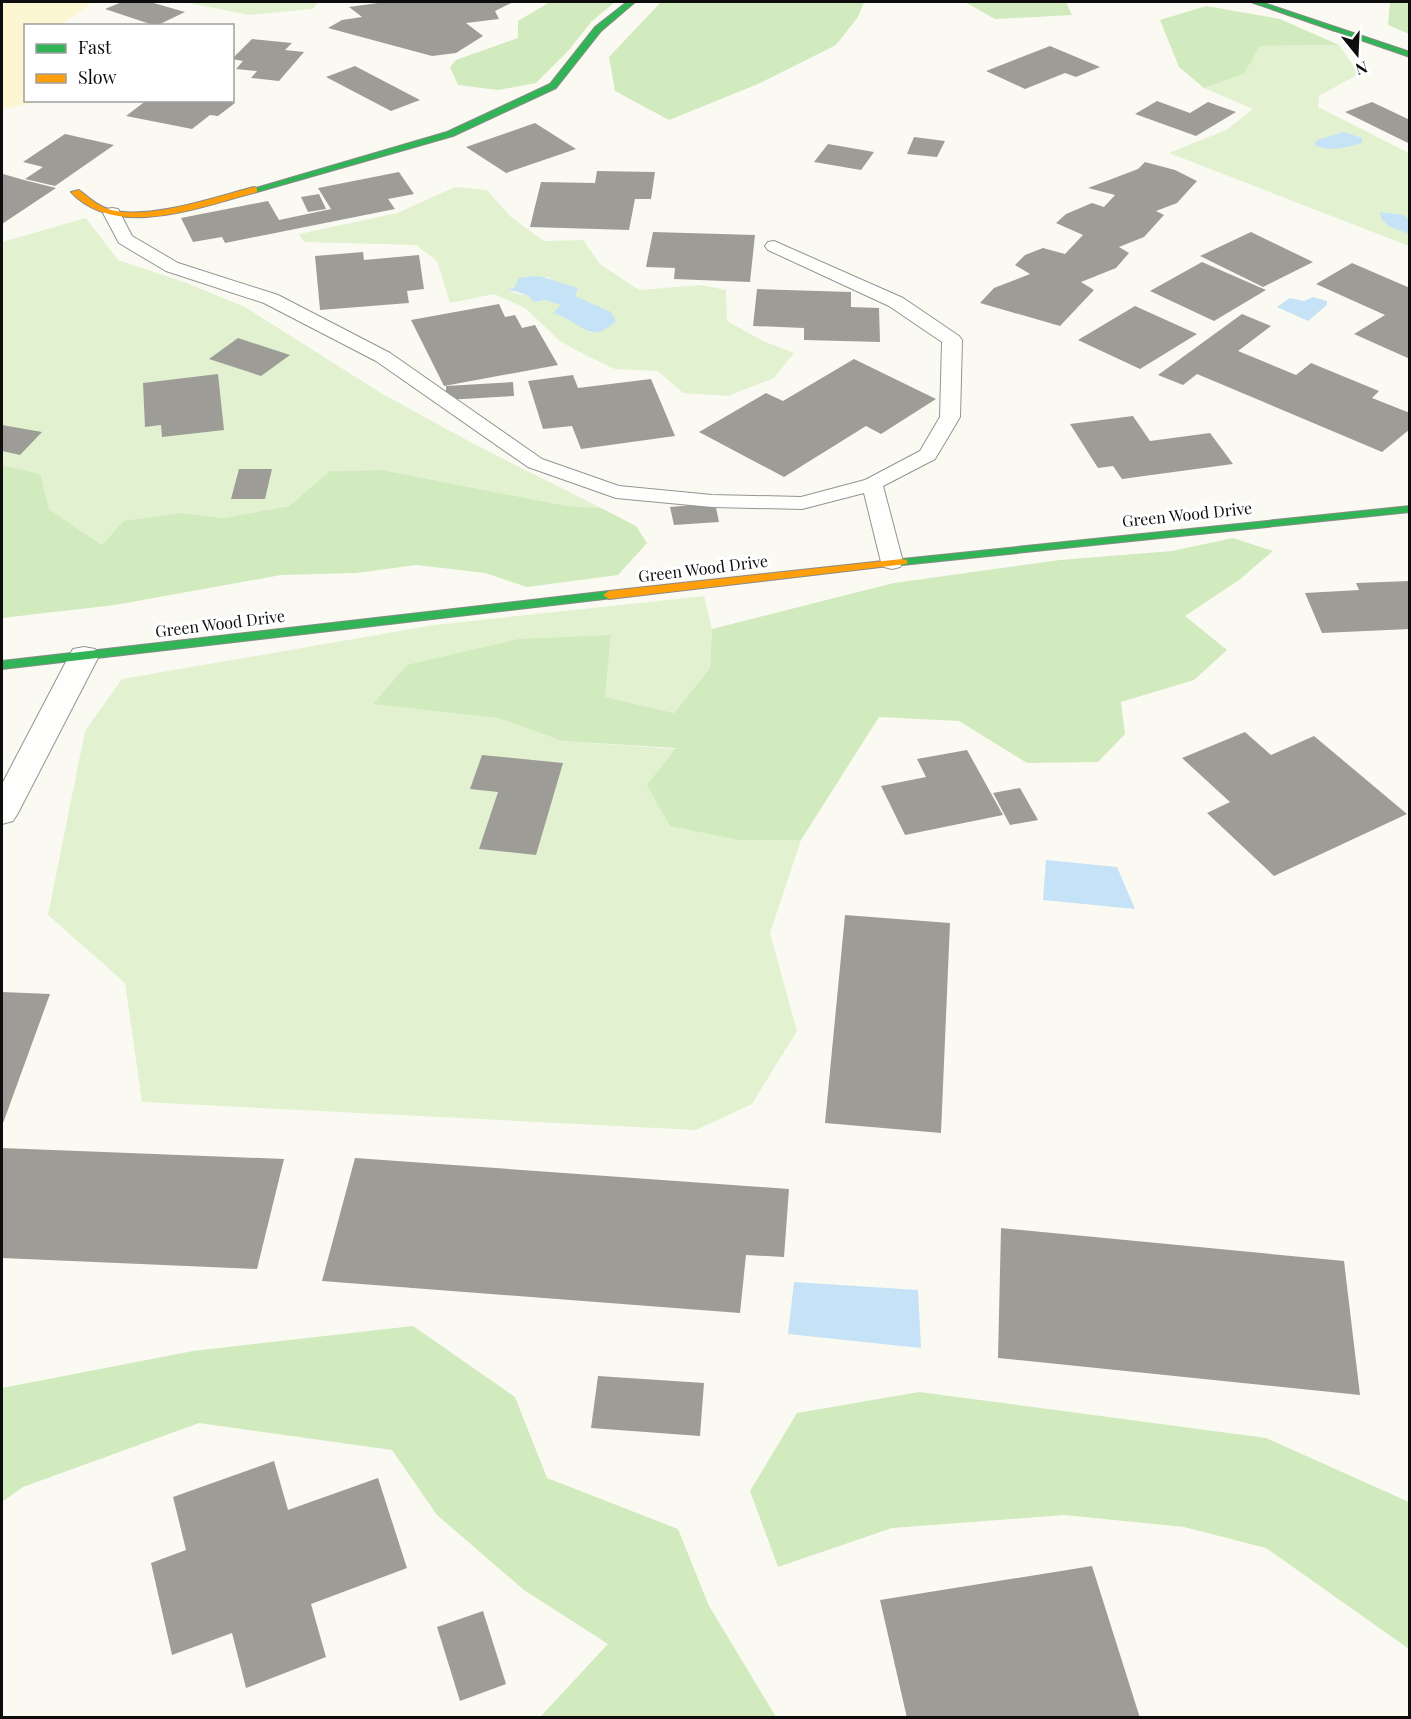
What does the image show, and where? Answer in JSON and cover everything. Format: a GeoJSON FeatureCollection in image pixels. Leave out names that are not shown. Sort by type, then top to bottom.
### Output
{"type":"FeatureCollection","features":[{"type":"Feature","properties":{"kind":"street"},"geometry":{"type":"LineString","coordinates":[[76,192],[91,204],[112,213],[158,213],[284,183],[450,134],[553,86],[598,29],[631,2]]}},
{"type":"Feature","properties":{"kind":"street"},"geometry":{"type":"LineString","coordinates":[[1255,2],[1410,56]]}},
{"type":"Feature","properties":{"kind":"street","name":"Green Wood Drive"},"geometry":{"type":"LineString","coordinates":[[2,665],[892,562],[1410,509]]}},
{"type":"Feature","properties":{"kind":"street"},"geometry":{"type":"LineString","coordinates":[[2,813],[84,656]]}},
{"type":"Feature","properties":{"kind":"lane"},"geometry":{"type":"LineString","coordinates":[[112,213],[125,239],[172,267],[272,299],[383,357],[535,462],[616,492],[712,501],[802,503],[872,484],[928,455],[950,417],[952,340],[896,302],[774,246]]}},
{"type":"Feature","properties":{"kind":"lane"},"geometry":{"type":"LineString","coordinates":[[872,484],[892,562]]}},
{"type":"Feature","properties":{"kind":"green space"},"geometry":{"type":"Polygon","coordinates":[[[183,2],[318,2],[313,9],[250,15],[183,2]]]}},
{"type":"Feature","properties":{"kind":"green space"},"geometry":{"type":"Polygon","coordinates":[[[550,2],[615,2],[592,21],[569,50],[536,83],[498,90],[458,85],[450,67],[456,60],[518,38],[518,21],[550,2]]]}},
{"type":"Feature","properties":{"kind":"green space"},"geometry":{"type":"Polygon","coordinates":[[[661,2],[864,2],[858,17],[836,45],[758,84],[669,120],[615,91],[609,57],[661,2]]]}},
{"type":"Feature","properties":{"kind":"green space"},"geometry":{"type":"Polygon","coordinates":[[[965,2],[1066,2],[1072,15],[995,19],[965,2]]]}},
{"type":"Feature","properties":{"kind":"green space"},"geometry":{"type":"Polygon","coordinates":[[[1390,2],[1409,2],[1409,34],[1388,25],[1390,2]]]}},
{"type":"Feature","properties":{"kind":"green space"},"geometry":{"type":"Polygon","coordinates":[[[1206,6],[1280,19],[1339,45],[1260,46],[1244,74],[1204,88],[1179,67],[1160,20],[1206,6]]]}},
{"type":"Feature","properties":{"kind":"green space"},"geometry":{"type":"Polygon","coordinates":[[[1339,45],[1359,74],[1319,96],[1318,107],[1409,153],[1409,246],[1169,153],[1226,130],[1253,109],[1204,88],[1244,74],[1260,46],[1339,45]]]}},
{"type":"Feature","properties":{"kind":"green space"},"geometry":{"type":"Polygon","coordinates":[[[455,187],[487,190],[510,216],[544,241],[583,240],[600,264],[639,290],[701,285],[726,290],[727,321],[763,341],[794,353],[774,378],[728,396],[683,393],[658,371],[615,369],[587,356],[560,341],[525,308],[494,294],[450,303],[437,261],[416,245],[304,242],[299,234],[397,213],[455,187]],[[548,277],[508,289],[517,294],[527,295],[534,302],[546,300],[562,305],[554,313],[576,322],[591,333],[595,304],[574,296],[577,289],[548,277]]]}},
{"type":"Feature","properties":{"kind":"green space"},"geometry":{"type":"Polygon","coordinates":[[[86,218],[118,260],[187,283],[245,307],[381,393],[474,444],[601,508],[567,506],[382,470],[330,471],[289,506],[224,518],[181,513],[102,545],[49,509],[39,474],[2,465],[2,242],[86,218]]]}},
{"type":"Feature","properties":{"kind":"green space"},"geometry":{"type":"Polygon","coordinates":[[[2,465],[40,474],[49,509],[102,545],[124,521],[181,513],[224,518],[289,506],[330,471],[382,470],[567,506],[601,508],[636,526],[647,543],[618,575],[527,587],[485,573],[417,565],[356,573],[281,575],[115,605],[2,618],[2,465]]]}},
{"type":"Feature","properties":{"kind":"green space"},"geometry":{"type":"Polygon","coordinates":[[[1233,538],[1273,551],[1239,580],[1185,616],[1227,650],[1194,680],[1121,702],[1125,734],[1098,762],[1027,763],[959,721],[879,717],[801,840],[739,840],[670,826],[647,785],[676,748],[562,741],[498,718],[373,704],[407,665],[519,639],[611,635],[605,697],[674,713],[710,668],[712,629],[894,583],[1060,560],[1172,551],[1233,538]]]}},
{"type":"Feature","properties":{"kind":"green space"},"geometry":{"type":"Polygon","coordinates":[[[704,596],[712,629],[710,668],[674,713],[605,697],[611,635],[443,710],[498,718],[562,741],[677,749],[739,840],[801,840],[770,933],[797,1031],[752,1104],[696,1130],[142,1102],[125,983],[48,915],[85,731],[122,679],[434,625],[704,596]]]}},
{"type":"Feature","properties":{"kind":"green space"},"geometry":{"type":"Polygon","coordinates":[[[413,1326],[515,1397],[547,1478],[678,1529],[709,1606],[776,1717],[540,1717],[608,1644],[524,1590],[437,1515],[392,1450],[199,1423],[23,1487],[2,1502],[2,1388],[193,1351],[413,1326]]]}},
{"type":"Feature","properties":{"kind":"green space"},"geometry":{"type":"Polygon","coordinates":[[[919,1392],[1266,1438],[1409,1502],[1409,1649],[1266,1548],[1184,1527],[1064,1515],[892,1528],[778,1567],[750,1491],[797,1413],[919,1392]]]}},
{"type":"Feature","properties":{"kind":"sand"},"geometry":{"type":"Polygon","coordinates":[[[2,2],[93,2],[61,24],[24,24],[24,102],[39,102],[2,109],[2,2]]]}},
{"type":"Feature","properties":{"kind":"water"},"geometry":{"type":"Polygon","coordinates":[[[1344,132],[1362,138],[1362,143],[1332,149],[1314,145],[1317,140],[1344,132]]]}},
{"type":"Feature","properties":{"kind":"water"},"geometry":{"type":"Polygon","coordinates":[[[1380,212],[1404,215],[1409,220],[1409,234],[1386,224],[1380,212]]]}},
{"type":"Feature","properties":{"kind":"water"},"geometry":{"type":"Polygon","coordinates":[[[534,276],[578,288],[575,296],[611,312],[616,321],[599,332],[592,332],[553,313],[561,305],[546,300],[534,302],[527,295],[507,289],[514,288],[519,278],[534,276]]]}},
{"type":"Feature","properties":{"kind":"water"},"geometry":{"type":"Polygon","coordinates":[[[1313,297],[1327,301],[1327,305],[1308,321],[1277,307],[1290,298],[1304,301],[1313,297]]]}},
{"type":"Feature","properties":{"kind":"water"},"geometry":{"type":"Polygon","coordinates":[[[1046,860],[1117,867],[1135,909],[1043,900],[1046,860]]]}},
{"type":"Feature","properties":{"kind":"water"},"geometry":{"type":"Polygon","coordinates":[[[794,1282],[918,1290],[921,1348],[788,1334],[794,1282]]]}},
{"type":"Feature","properties":{"kind":"building"},"geometry":{"type":"Polygon","coordinates":[[[122,2],[150,2],[185,12],[160,24],[150,24],[105,9],[122,2]]]}},
{"type":"Feature","properties":{"kind":"building"},"geometry":{"type":"Polygon","coordinates":[[[377,2],[513,2],[495,11],[499,19],[466,23],[483,36],[456,53],[432,56],[328,28],[342,20],[362,17],[349,7],[377,2]]]}},
{"type":"Feature","properties":{"kind":"building"},"geometry":{"type":"Polygon","coordinates":[[[252,39],[292,43],[285,50],[304,52],[279,81],[251,78],[257,71],[236,69],[243,61],[234,59],[252,39]]]}},
{"type":"Feature","properties":{"kind":"building"},"geometry":{"type":"Polygon","coordinates":[[[1050,46],[1100,67],[1076,77],[1065,73],[1025,89],[986,71],[1050,46]]]}},
{"type":"Feature","properties":{"kind":"building"},"geometry":{"type":"Polygon","coordinates":[[[355,66],[420,100],[391,111],[326,77],[355,66]]]}},
{"type":"Feature","properties":{"kind":"building"},"geometry":{"type":"Polygon","coordinates":[[[1157,101],[1190,113],[1208,102],[1236,112],[1196,136],[1135,114],[1157,101]]]}},
{"type":"Feature","properties":{"kind":"building"},"geometry":{"type":"Polygon","coordinates":[[[144,102],[235,103],[218,116],[210,115],[192,129],[126,116],[144,102]]]}},
{"type":"Feature","properties":{"kind":"building"},"geometry":{"type":"Polygon","coordinates":[[[1372,102],[1410,120],[1410,144],[1345,112],[1372,102]]]}},
{"type":"Feature","properties":{"kind":"building"},"geometry":{"type":"Polygon","coordinates":[[[535,123],[576,149],[506,173],[466,147],[535,123]]]}},
{"type":"Feature","properties":{"kind":"building"},"geometry":{"type":"Polygon","coordinates":[[[65,134],[114,145],[55,186],[25,179],[43,167],[23,162],[65,134]]]}},
{"type":"Feature","properties":{"kind":"building"},"geometry":{"type":"Polygon","coordinates":[[[914,137],[945,141],[937,157],[907,154],[914,137]]]}},
{"type":"Feature","properties":{"kind":"building"},"geometry":{"type":"Polygon","coordinates":[[[828,144],[874,152],[861,170],[814,162],[828,144]]]}},
{"type":"Feature","properties":{"kind":"building"},"geometry":{"type":"Polygon","coordinates":[[[1145,162],[1175,170],[1197,181],[1177,203],[1156,211],[1164,215],[1144,237],[1119,247],[1129,253],[1116,268],[1081,282],[1094,290],[1060,326],[980,303],[994,288],[1030,274],[1015,265],[1025,255],[1043,248],[1065,254],[1083,235],[1056,223],[1066,214],[1092,203],[1104,207],[1115,195],[1088,188],[1138,169],[1145,162]]]}},
{"type":"Feature","properties":{"kind":"building"},"geometry":{"type":"Polygon","coordinates":[[[597,171],[655,172],[651,199],[635,199],[629,230],[530,227],[541,182],[595,183],[597,171]]]}},
{"type":"Feature","properties":{"kind":"building"},"geometry":{"type":"Polygon","coordinates":[[[399,172],[414,194],[388,199],[395,209],[225,243],[222,237],[193,242],[181,218],[268,201],[279,220],[331,209],[318,188],[399,172]]]}},
{"type":"Feature","properties":{"kind":"building"},"geometry":{"type":"Polygon","coordinates":[[[3,174],[56,188],[2,224],[3,174]]]}},
{"type":"Feature","properties":{"kind":"building"},"geometry":{"type":"Polygon","coordinates":[[[319,194],[326,209],[308,212],[301,197],[319,194]]]}},
{"type":"Feature","properties":{"kind":"building"},"geometry":{"type":"Polygon","coordinates":[[[653,232],[755,235],[750,282],[674,279],[675,268],[646,267],[653,232]]]}},
{"type":"Feature","properties":{"kind":"building"},"geometry":{"type":"Polygon","coordinates":[[[1251,232],[1313,262],[1263,287],[1200,256],[1251,232]]]}},
{"type":"Feature","properties":{"kind":"building"},"geometry":{"type":"Polygon","coordinates":[[[363,252],[364,260],[419,255],[424,289],[407,291],[409,303],[320,310],[315,256],[363,252]]]}},
{"type":"Feature","properties":{"kind":"building"},"geometry":{"type":"Polygon","coordinates":[[[1202,262],[1266,290],[1214,321],[1150,291],[1202,262]]]}},
{"type":"Feature","properties":{"kind":"building"},"geometry":{"type":"Polygon","coordinates":[[[1352,263],[1410,288],[1410,359],[1354,334],[1385,315],[1316,284],[1352,263]]]}},
{"type":"Feature","properties":{"kind":"building"},"geometry":{"type":"Polygon","coordinates":[[[757,289],[851,292],[851,307],[879,308],[880,342],[804,340],[804,328],[753,326],[757,289]]]}},
{"type":"Feature","properties":{"kind":"building"},"geometry":{"type":"Polygon","coordinates":[[[499,304],[505,317],[515,315],[522,328],[535,325],[558,365],[444,386],[411,320],[499,304]]]}},
{"type":"Feature","properties":{"kind":"building"},"geometry":{"type":"Polygon","coordinates":[[[1135,306],[1197,334],[1140,369],[1078,340],[1135,306]]]}},
{"type":"Feature","properties":{"kind":"building"},"geometry":{"type":"Polygon","coordinates":[[[1242,314],[1271,326],[1238,351],[1296,375],[1311,363],[1379,391],[1372,398],[1410,413],[1410,429],[1382,452],[1197,374],[1183,385],[1158,375],[1242,314]]]}},
{"type":"Feature","properties":{"kind":"building"},"geometry":{"type":"Polygon","coordinates":[[[238,338],[290,355],[261,376],[209,359],[238,338]]]}},
{"type":"Feature","properties":{"kind":"building"},"geometry":{"type":"Polygon","coordinates":[[[854,359],[936,399],[881,434],[866,426],[784,477],[699,432],[766,393],[783,401],[854,359]]]}},
{"type":"Feature","properties":{"kind":"building"},"geometry":{"type":"Polygon","coordinates":[[[218,374],[224,430],[162,437],[161,425],[145,427],[143,383],[218,374]]]}},
{"type":"Feature","properties":{"kind":"building"},"geometry":{"type":"Polygon","coordinates":[[[573,375],[578,388],[651,379],[675,436],[581,449],[572,426],[543,429],[528,381],[573,375]]]}},
{"type":"Feature","properties":{"kind":"building"},"geometry":{"type":"Polygon","coordinates":[[[513,382],[514,396],[446,400],[446,386],[513,382]]]}},
{"type":"Feature","properties":{"kind":"building"},"geometry":{"type":"Polygon","coordinates":[[[1133,416],[1150,441],[1210,433],[1233,464],[1122,479],[1113,466],[1098,468],[1070,424],[1133,416]]]}},
{"type":"Feature","properties":{"kind":"building"},"geometry":{"type":"Polygon","coordinates":[[[2,425],[42,432],[20,455],[2,451],[2,425]]]}},
{"type":"Feature","properties":{"kind":"building"},"geometry":{"type":"Polygon","coordinates":[[[239,469],[272,469],[265,499],[231,499],[239,469]]]}},
{"type":"Feature","properties":{"kind":"building"},"geometry":{"type":"Polygon","coordinates":[[[715,503],[719,522],[674,525],[670,507],[715,503]]]}},
{"type":"Feature","properties":{"kind":"building"},"geometry":{"type":"Polygon","coordinates":[[[1410,581],[1410,629],[1322,633],[1305,593],[1359,590],[1356,583],[1410,581]]]}},
{"type":"Feature","properties":{"kind":"building"},"geometry":{"type":"Polygon","coordinates":[[[1245,732],[1271,755],[1314,736],[1407,814],[1274,876],[1207,813],[1230,802],[1182,758],[1245,732]]]}},
{"type":"Feature","properties":{"kind":"building"},"geometry":{"type":"Polygon","coordinates":[[[967,750],[1003,815],[905,835],[881,786],[926,777],[917,759],[967,750]]]}},
{"type":"Feature","properties":{"kind":"building"},"geometry":{"type":"Polygon","coordinates":[[[482,755],[563,763],[536,855],[479,849],[498,792],[470,789],[482,755]]]}},
{"type":"Feature","properties":{"kind":"building"},"geometry":{"type":"Polygon","coordinates":[[[1020,788],[1038,820],[1010,825],[993,793],[1020,788]]]}},
{"type":"Feature","properties":{"kind":"building"},"geometry":{"type":"Polygon","coordinates":[[[845,915],[950,923],[941,1133],[825,1123],[845,915]]]}},
{"type":"Feature","properties":{"kind":"building"},"geometry":{"type":"Polygon","coordinates":[[[2,992],[50,994],[2,1126],[2,992]]]}},
{"type":"Feature","properties":{"kind":"building"},"geometry":{"type":"Polygon","coordinates":[[[2,1148],[284,1159],[257,1269],[2,1258],[2,1148]]]}},
{"type":"Feature","properties":{"kind":"building"},"geometry":{"type":"Polygon","coordinates":[[[355,1158],[789,1189],[784,1257],[746,1255],[740,1313],[322,1281],[355,1158]]]}},
{"type":"Feature","properties":{"kind":"building"},"geometry":{"type":"Polygon","coordinates":[[[1001,1228],[1344,1261],[1360,1395],[998,1358],[1001,1228]]]}},
{"type":"Feature","properties":{"kind":"building"},"geometry":{"type":"Polygon","coordinates":[[[598,1376],[704,1383],[700,1436],[591,1428],[598,1376]]]}},
{"type":"Feature","properties":{"kind":"building"},"geometry":{"type":"Polygon","coordinates":[[[274,1461],[288,1510],[378,1478],[407,1568],[311,1604],[326,1657],[246,1688],[232,1633],[172,1655],[151,1563],[186,1550],[173,1497],[274,1461]]]}},
{"type":"Feature","properties":{"kind":"building"},"geometry":{"type":"Polygon","coordinates":[[[1092,1566],[1140,1718],[907,1718],[880,1600],[1092,1566]]]}},
{"type":"Feature","properties":{"kind":"building"},"geometry":{"type":"Polygon","coordinates":[[[483,1611],[506,1684],[460,1701],[437,1627],[483,1611]]]}},
{"type":"Feature","properties":{"kind":"traffic: fast"},"geometry":{"type":"LineString","coordinates":[[254,190],[450,134],[553,86],[598,29],[631,2]]}},
{"type":"Feature","properties":{"kind":"traffic: fast"},"geometry":{"type":"LineString","coordinates":[[1255,2],[1410,55]]}},
{"type":"Feature","properties":{"kind":"traffic: fast"},"geometry":{"type":"LineString","coordinates":[[902,562],[1410,509]]}},
{"type":"Feature","properties":{"kind":"traffic: fast"},"geometry":{"type":"LineString","coordinates":[[2,665],[609,595]]}},
{"type":"Feature","properties":{"kind":"traffic: slow"},"geometry":{"type":"LineString","coordinates":[[76,192],[102,210],[127,215],[164,212],[254,190]]}},
{"type":"Feature","properties":{"kind":"traffic: slow"},"geometry":{"type":"LineString","coordinates":[[609,595],[902,562]]}}]}
